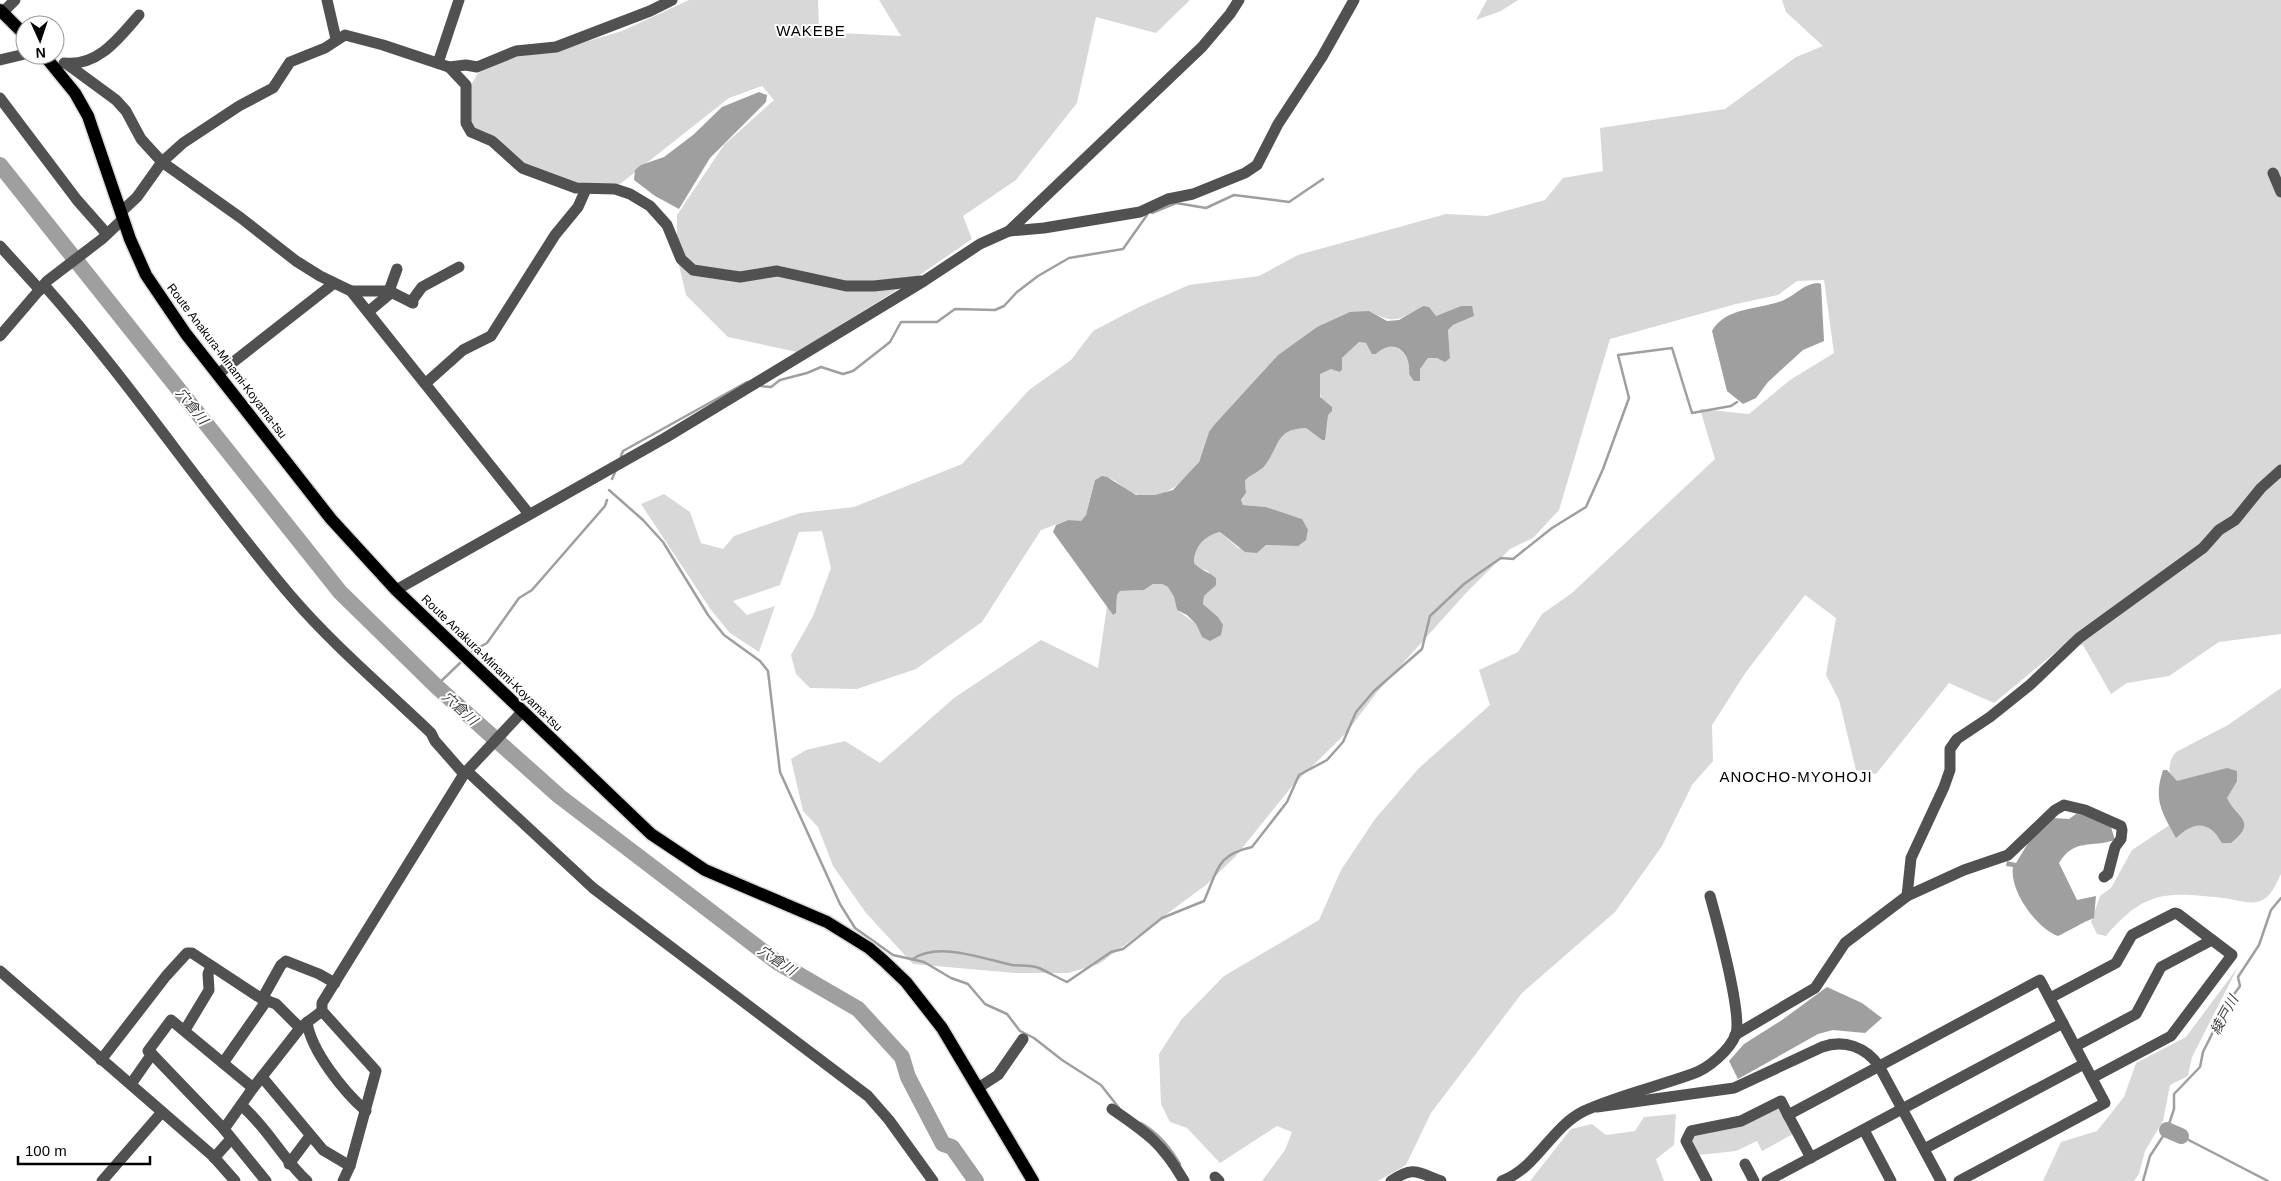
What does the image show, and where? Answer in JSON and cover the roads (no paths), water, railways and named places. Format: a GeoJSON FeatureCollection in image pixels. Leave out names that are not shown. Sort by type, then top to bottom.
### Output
{"type":"FeatureCollection","features":[{"type":"Feature","properties":{"kind":"main road"},"geometry":{"type":"LineString","coordinates":[[1,11],[15,25]]}},
{"type":"Feature","properties":{"kind":"main road","name":"Route Anakura-Minami-Koyama-tsu"},"geometry":{"type":"LineString","coordinates":[[52,65],[75,93],[88,116],[122,216],[146,276],[218,374],[331,519],[396,590],[520,714],[637,823],[677,854],[705,870],[827,922],[869,948],[906,982],[923,1003],[978,1088],[1033,1181]]}},
{"type":"Feature","properties":{"kind":"street"},"geometry":{"type":"LineString","coordinates":[[1,11],[15,0]]}},
{"type":"Feature","properties":{"kind":"street"},"geometry":{"type":"LineString","coordinates":[[327,0],[336,39]]}},
{"type":"Feature","properties":{"kind":"street"},"geometry":{"type":"LineString","coordinates":[[444,65],[459,0]]}},
{"type":"Feature","properties":{"kind":"street"},"geometry":{"type":"LineString","coordinates":[[0,336],[44,285],[104,237],[137,197],[162,162],[197,134],[239,106],[273,88],[290,62],[325,48],[336,39],[345,35],[444,65],[477,67],[516,51],[556,47],[650,11],[672,0]]}},
{"type":"Feature","properties":{"kind":"street"},"geometry":{"type":"LineString","coordinates":[[396,590],[665,438],[924,281],[980,244],[1009,231],[1189,61],[1230,14],[1239,0]]}},
{"type":"Feature","properties":{"kind":"street"},"geometry":{"type":"LineString","coordinates":[[1009,231],[1044,228],[1140,212],[1168,199],[1193,194],[1245,173],[1257,164],[1278,124],[1322,57],[1354,0]]}},
{"type":"Feature","properties":{"kind":"street"},"geometry":{"type":"LineString","coordinates":[[67,64],[81,64],[96,58],[139,15]]}},
{"type":"Feature","properties":{"kind":"street"},"geometry":{"type":"LineString","coordinates":[[0,60],[15,56]]}},
{"type":"Feature","properties":{"kind":"street"},"geometry":{"type":"LineString","coordinates":[[67,64],[116,100],[126,111],[141,139],[162,162],[241,218],[296,261],[333,284],[351,291],[390,292],[412,302],[422,287],[459,267]]}},
{"type":"Feature","properties":{"kind":"street"},"geometry":{"type":"LineString","coordinates":[[444,65],[466,85],[466,124],[471,132],[492,141],[522,168],[567,186],[586,189],[615,189],[630,194],[650,206],[667,225],[681,259],[693,270],[740,277],[777,271],[846,286],[874,286],[924,281]]}},
{"type":"Feature","properties":{"kind":"street"},"geometry":{"type":"LineString","coordinates":[[0,98],[104,237]]}},
{"type":"Feature","properties":{"kind":"street"},"geometry":{"type":"LineString","coordinates":[[2274,173],[2281,192]]}},
{"type":"Feature","properties":{"kind":"street"},"geometry":{"type":"LineString","coordinates":[[426,383],[463,350],[491,336],[555,235],[578,207],[586,189]]}},
{"type":"Feature","properties":{"kind":"street"},"geometry":{"type":"LineString","coordinates":[[0,246],[44,285],[100,351],[290,595],[342,649],[431,733],[435,741],[466,771],[593,888],[868,1096],[889,1120],[933,1181]]}},
{"type":"Feature","properties":{"kind":"street"},"geometry":{"type":"LineString","coordinates":[[368,312],[390,292],[397,269]]}},
{"type":"Feature","properties":{"kind":"street"},"geometry":{"type":"LineString","coordinates":[[218,374],[333,284]]}},
{"type":"Feature","properties":{"kind":"street"},"geometry":{"type":"LineString","coordinates":[[351,291],[529,514]]}},
{"type":"Feature","properties":{"kind":"street"},"geometry":{"type":"LineString","coordinates":[[1907,896],[1911,858],[1944,787],[1950,770],[1950,749],[1957,739],[1990,718],[2031,684],[2079,638],[2203,548],[2219,530],[2235,520],[2261,488],[2281,470]]}},
{"type":"Feature","properties":{"kind":"street"},"geometry":{"type":"LineString","coordinates":[[343,1181],[350,1166],[376,1071],[322,1010],[322,1003],[466,771],[520,714]]}},
{"type":"Feature","properties":{"kind":"street"},"geometry":{"type":"LineString","coordinates":[[1502,1181],[1523,1176],[1560,1127],[1584,1111],[1640,1089],[1694,1074],[1714,1061],[1736,1035],[1815,988],[1844,943],[1907,896],[1964,870],[2008,855],[2055,810],[2064,804],[2085,810],[2120,826],[2122,830],[2121,838],[2115,846],[2108,874],[2104,877]]}},
{"type":"Feature","properties":{"kind":"street"},"geometry":{"type":"LineString","coordinates":[[1710,896],[1737,1012],[1736,1035]]}},
{"type":"Feature","properties":{"kind":"street"},"geometry":{"type":"LineString","coordinates":[[2050,998],[2116,963],[2132,935],[2170,914],[2178,914],[2232,955],[2172,1036],[2092,1078]]}},
{"type":"Feature","properties":{"kind":"street"},"geometry":{"type":"LineString","coordinates":[[2076,1046],[2136,1014],[2161,968],[2212,940]]}},
{"type":"Feature","properties":{"kind":"street"},"geometry":{"type":"LineString","coordinates":[[101,1060],[166,976],[187,953],[192,953],[264,1000],[276,1004],[304,1025],[321,1056],[358,1104],[366,1110]]}},
{"type":"Feature","properties":{"kind":"street"},"geometry":{"type":"LineString","coordinates":[[223,1063],[264,1000],[281,965],[286,961],[319,974],[334,983]]}},
{"type":"Feature","properties":{"kind":"street"},"geometry":{"type":"LineString","coordinates":[[186,1030],[209,990],[208,974],[211,966]]}},
{"type":"Feature","properties":{"kind":"street"},"geometry":{"type":"LineString","coordinates":[[0,971],[214,1158],[235,1181]]}},
{"type":"Feature","properties":{"kind":"street"},"geometry":{"type":"LineString","coordinates":[[1788,1115],[2040,980],[2105,1103],[1959,1181]]}},
{"type":"Feature","properties":{"kind":"street"},"geometry":{"type":"LineString","coordinates":[[214,1158],[253,1088],[304,1025],[322,1010]]}},
{"type":"Feature","properties":{"kind":"street"},"geometry":{"type":"LineString","coordinates":[[253,1088],[186,1030],[171,1020],[148,1050],[228,1134],[266,1181]]}},
{"type":"Feature","properties":{"kind":"street"},"geometry":{"type":"LineString","coordinates":[[1767,1181],[2063,1023]]}},
{"type":"Feature","properties":{"kind":"street"},"geometry":{"type":"LineString","coordinates":[[978,1088],[998,1075],[1024,1040]]}},
{"type":"Feature","properties":{"kind":"street"},"geometry":{"type":"LineString","coordinates":[[1597,1107],[1734,1088],[1829,1045],[1856,1046],[1871,1056],[1879,1066],[1941,1181]]}},
{"type":"Feature","properties":{"kind":"street"},"geometry":{"type":"LineString","coordinates":[[130,1084],[152,1054]]}},
{"type":"Feature","properties":{"kind":"street"},"geometry":{"type":"LineString","coordinates":[[1924,1149],[2084,1064]]}},
{"type":"Feature","properties":{"kind":"street"},"geometry":{"type":"LineString","coordinates":[[262,1077],[310,1136],[328,1154],[350,1166]]}},
{"type":"Feature","properties":{"kind":"street"},"geometry":{"type":"LineString","coordinates":[[1707,1181],[1686,1141],[1691,1131],[1741,1121],[1781,1101],[1811,1158]]}},
{"type":"Feature","properties":{"kind":"street"},"geometry":{"type":"LineString","coordinates":[[242,1105],[263,1127],[289,1164],[307,1181]]}},
{"type":"Feature","properties":{"kind":"street"},"geometry":{"type":"LineString","coordinates":[[1112,1109],[1157,1142],[1166,1152],[1184,1181]]}},
{"type":"Feature","properties":{"kind":"street"},"geometry":{"type":"LineString","coordinates":[[102,1181],[162,1112]]}},
{"type":"Feature","properties":{"kind":"street"},"geometry":{"type":"LineString","coordinates":[[1864,1130],[1891,1181]]}},
{"type":"Feature","properties":{"kind":"street"},"geometry":{"type":"LineString","coordinates":[[289,1164],[310,1136]]}},
{"type":"Feature","properties":{"kind":"street"},"geometry":{"type":"LineString","coordinates":[[1745,1164],[1754,1181]]}},
{"type":"Feature","properties":{"kind":"street"},"geometry":{"type":"LineString","coordinates":[[1391,1181],[1404,1173],[1414,1170],[1442,1181]]}},
{"type":"Feature","properties":{"kind":"waterway","name":"穴倉川"},"geometry":{"type":"LineString","coordinates":[[0,165],[340,592],[436,686],[559,796],[777,962],[858,1009],[902,1057],[908,1077],[943,1144],[952,1147],[976,1181]]}},
{"type":"Feature","properties":{"kind":"waterway"},"geometry":{"type":"LineString","coordinates":[[1152,213],[1176,203],[1206,208],[1234,195],[1289,202],[1323,179]]}},
{"type":"Feature","properties":{"kind":"waterway"},"geometry":{"type":"LineString","coordinates":[[760,386],[771,387],[780,380],[821,367],[843,374],[853,371],[890,342],[901,322],[937,322],[955,309],[995,310],[1004,306],[1017,292],[1038,276],[1069,258],[1123,249],[1147,215]]}},
{"type":"Feature","properties":{"kind":"waterway"},"geometry":{"type":"LineString","coordinates":[[913,959],[923,954],[948,951],[1012,965],[1036,967],[1067,982],[1111,952],[1123,949],[1162,918],[1204,901],[1216,872],[1225,859],[1231,854],[1252,847],[1287,802],[1299,775],[1327,760],[1343,742],[1356,712],[1374,691],[1422,649],[1430,616],[1464,584],[1482,571],[1501,558],[1513,559],[1552,528],[1586,507],[1603,469],[1629,398],[1618,355],[1672,348],[1692,413],[1731,406],[1737,402]]}},
{"type":"Feature","properties":{"kind":"waterway"},"geometry":{"type":"LineString","coordinates":[[621,456],[623,451],[750,382]]}},
{"type":"Feature","properties":{"kind":"waterway"},"geometry":{"type":"LineString","coordinates":[[612,479],[616,470]]}},
{"type":"Feature","properties":{"kind":"waterway"},"geometry":{"type":"LineString","coordinates":[[609,490],[643,520],[663,542],[708,615],[724,635],[760,661],[768,671],[780,772],[840,904],[855,928],[893,955],[924,962],[951,978],[968,984],[985,1004],[1007,1014],[1020,1031],[1034,1038],[1062,1060],[1101,1085],[1119,1108]]}},
{"type":"Feature","properties":{"kind":"waterway"},"geometry":{"type":"LineString","coordinates":[[471,652],[487,643],[519,598],[532,590],[605,506],[607,500]]}},
{"type":"Feature","properties":{"kind":"waterway"},"geometry":{"type":"LineString","coordinates":[[436,686],[460,663]]}},
{"type":"Feature","properties":{"kind":"waterway","name":"綾戸川"},"geometry":{"type":"LineString","coordinates":[[2143,1181],[2150,1156],[2167,1130],[2174,1109],[2174,1094],[2200,1067],[2203,1052],[2227,1004],[2240,986],[2238,977],[2259,945],[2271,910],[2281,898]]}},
{"type":"Feature","properties":{"kind":"waterway"},"geometry":{"type":"LineString","coordinates":[[1141,1123],[1164,1141],[1180,1164]]}},
{"type":"Feature","properties":{"kind":"waterway","name":"綾戸川"},"geometry":{"type":"LineString","coordinates":[[2167,1130],[2181,1136]]}},
{"type":"Feature","properties":{"kind":"waterway"},"geometry":{"type":"LineString","coordinates":[[2181,1136],[2268,1181]]}},
{"type":"Feature","properties":{"kind":"district","name":"WAKEBE"},"geometry":{"type":"Point","coordinates":[811,30]}},
{"type":"Feature","properties":{"kind":"district","name":"ANOCHO-MYOHOJI"},"geometry":{"type":"Point","coordinates":[1796,776]}}]}
